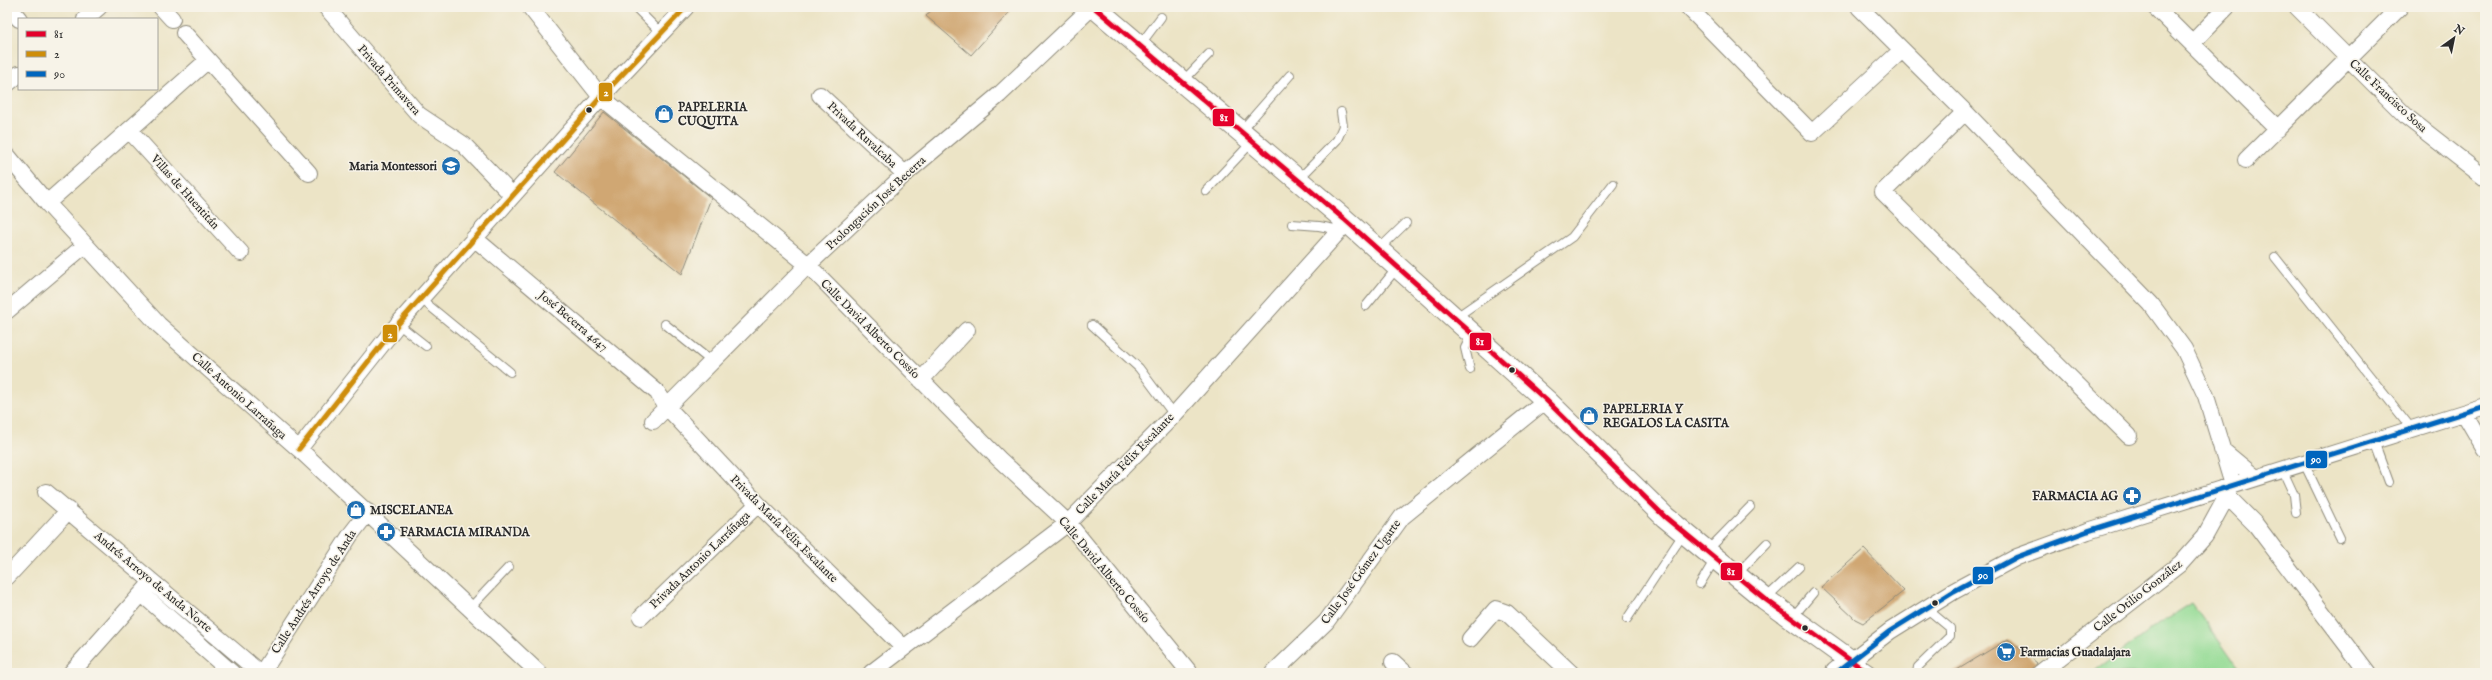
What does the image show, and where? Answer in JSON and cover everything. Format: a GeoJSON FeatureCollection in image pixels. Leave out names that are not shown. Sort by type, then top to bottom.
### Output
{"type":"FeatureCollection","features":[{"type":"Feature","properties":{"kind":"street"},"geometry":{"type":"LineString","coordinates":[[9,7],[18,18]]}},
{"type":"Feature","properties":{"kind":"street"},"geometry":{"type":"LineString","coordinates":[[86,18],[99,7]]}},
{"type":"Feature","properties":{"kind":"street"},"geometry":{"type":"LineString","coordinates":[[161,7],[172,20]]}},
{"type":"Feature","properties":{"kind":"street","name":"Privada Primavera"},"geometry":{"type":"LineString","coordinates":[[326,7],[419,115],[464,145],[512,195]]}},
{"type":"Feature","properties":{"kind":"street","name":"Calle David Alberto Cossío"},"geometry":{"type":"LineString","coordinates":[[530,7],[601,97],[808,265],[999,459],[1068,523],[1190,673]]}},
{"type":"Feature","properties":{"kind":"street"},"geometry":{"type":"LineString","coordinates":[[299,449],[398,324],[512,195],[660,32],[686,7]]}},
{"type":"Feature","properties":{"kind":"street"},"geometry":{"type":"LineString","coordinates":[[1093,7],[1183,81],[1298,180],[1342,225],[1378,250],[1398,267],[1546,400],[1665,517],[1791,619],[1844,667],[1868,673]]}},
{"type":"Feature","properties":{"kind":"street","name":"Prolongación José Becerra"},"geometry":{"type":"LineString","coordinates":[[653,421],[808,265],[905,174],[1000,95],[1093,7]]}},
{"type":"Feature","properties":{"kind":"street"},"geometry":{"type":"LineString","coordinates":[[1688,7],[1812,133],[1902,50]]}},
{"type":"Feature","properties":{"kind":"street"},"geometry":{"type":"LineString","coordinates":[[1859,7],[1965,112],[2151,304],[2184,349],[2206,396],[2222,450],[2230,491],[2368,673]]}},
{"type":"Feature","properties":{"kind":"street"},"geometry":{"type":"LineString","coordinates":[[2155,7],[2278,130]]}},
{"type":"Feature","properties":{"kind":"street"},"geometry":{"type":"LineString","coordinates":[[2192,43],[2227,7]]}},
{"type":"Feature","properties":{"kind":"street","name":"Calle Francisco Sosa"},"geometry":{"type":"LineString","coordinates":[[2297,7],[2408,118],[2485,178]]}},
{"type":"Feature","properties":{"kind":"street"},"geometry":{"type":"LineString","coordinates":[[2246,160],[2278,130],[2400,7]]}},
{"type":"Feature","properties":{"kind":"street"},"geometry":{"type":"LineString","coordinates":[[184,32],[309,173]]}},
{"type":"Feature","properties":{"kind":"street"},"geometry":{"type":"LineString","coordinates":[[47,203],[208,60]]}},
{"type":"Feature","properties":{"kind":"street"},"geometry":{"type":"LineString","coordinates":[[7,84],[18,75]]}},
{"type":"Feature","properties":{"kind":"street","name":"Privada Ruvalcaba"},"geometry":{"type":"LineString","coordinates":[[820,95],[905,174]]}},
{"type":"Feature","properties":{"kind":"street"},"geometry":{"type":"LineString","coordinates":[[1965,112],[1883,192],[2129,436]]}},
{"type":"Feature","properties":{"kind":"street","name":"Villas de Huentitán"},"geometry":{"type":"LineString","coordinates":[[129,130],[241,253]]}},
{"type":"Feature","properties":{"kind":"street","name":"Calle Antonio Larrañaga"},"geometry":{"type":"LineString","coordinates":[[7,155],[47,203],[159,325],[368,512],[539,673]]}},
{"type":"Feature","properties":{"kind":"street","name":"Calle María Félix Escalante"},"geometry":{"type":"LineString","coordinates":[[871,673],[1068,523],[1174,415],[1342,225]]}},
{"type":"Feature","properties":{"kind":"street","name":"José Becerra 4647"},"geometry":{"type":"LineString","coordinates":[[474,238],[657,392],[667,407]]}},
{"type":"Feature","properties":{"kind":"street"},"geometry":{"type":"LineString","coordinates":[[7,311],[85,245]]}},
{"type":"Feature","properties":{"kind":"street"},"geometry":{"type":"LineString","coordinates":[[921,380],[967,330]]}},
{"type":"Feature","properties":{"kind":"street","name":"Calle José Gómez Ugarte"},"geometry":{"type":"LineString","coordinates":[[1273,673],[1326,622],[1402,517],[1546,400]]}},
{"type":"Feature","properties":{"kind":"street"},"geometry":{"type":"LineString","coordinates":[[1844,667],[1890,631],[1926,608],[2017,557],[2088,531],[2230,491],[2256,478],[2282,469],[2485,406]]}},
{"type":"Feature","properties":{"kind":"street","name":"Privada María Félix Escalante"},"geometry":{"type":"LineString","coordinates":[[667,407],[758,504],[904,648]]}},
{"type":"Feature","properties":{"kind":"street"},"geometry":{"type":"LineString","coordinates":[[2464,413],[2485,449]]}},
{"type":"Feature","properties":{"kind":"street"},"geometry":{"type":"LineString","coordinates":[[2222,450],[2256,478]]}},
{"type":"Feature","properties":{"kind":"street","name":"Calle Otilio González"},"geometry":{"type":"LineString","coordinates":[[2040,673],[2181,563],[2205,536],[2230,491]]}},
{"type":"Feature","properties":{"kind":"street","name":"Andrés Arroyo de Anda Norte"},"geometry":{"type":"LineString","coordinates":[[46,492],[261,673]]}},
{"type":"Feature","properties":{"kind":"street","name":"Privada Antonio Larráñaga"},"geometry":{"type":"LineString","coordinates":[[641,617],[758,504]]}},
{"type":"Feature","properties":{"kind":"street"},"geometry":{"type":"LineString","coordinates":[[7,577],[68,510]]}},
{"type":"Feature","properties":{"kind":"street","name":"Calle Andrés Arroyo de Anda"},"geometry":{"type":"LineString","coordinates":[[261,673],[351,534],[368,512]]}},
{"type":"Feature","properties":{"kind":"street"},"geometry":{"type":"LineString","coordinates":[[71,673],[152,582]]}},
{"type":"Feature","properties":{"kind":"street","name":"Andrés Arroyo de Anda Norte"},"geometry":{"type":"LineString","coordinates":[[142,594],[232,673]]}},
{"type":"Feature","properties":{"kind":"street"},"geometry":{"type":"LineString","coordinates":[[1470,639],[1496,609],[1507,613],[1571,673]]}},
{"type":"Feature","properties":{"kind":"street"},"geometry":{"type":"LineString","coordinates":[[1393,662],[1405,673]]}},
{"type":"Feature","properties":{"kind":"lane"},"geometry":{"type":"LineString","coordinates":[[635,7],[660,32]]}},
{"type":"Feature","properties":{"kind":"lane"},"geometry":{"type":"LineString","coordinates":[[1140,45],[1161,17]]}},
{"type":"Feature","properties":{"kind":"lane"},"geometry":{"type":"LineString","coordinates":[[1183,81],[1209,54]]}},
{"type":"Feature","properties":{"kind":"lane"},"geometry":{"type":"LineString","coordinates":[[1206,191],[1290,75]]}},
{"type":"Feature","properties":{"kind":"lane"},"geometry":{"type":"LineString","coordinates":[[1298,180],[1337,140],[1342,130],[1341,112]]}},
{"type":"Feature","properties":{"kind":"lane"},"geometry":{"type":"LineString","coordinates":[[1455,318],[1572,238],[1613,184]]}},
{"type":"Feature","properties":{"kind":"lane"},"geometry":{"type":"LineString","coordinates":[[1378,250],[1406,223]]}},
{"type":"Feature","properties":{"kind":"lane"},"geometry":{"type":"LineString","coordinates":[[1292,224],[1319,226],[1342,225]]}},
{"type":"Feature","properties":{"kind":"lane"},"geometry":{"type":"LineString","coordinates":[[2275,257],[2412,429]]}},
{"type":"Feature","properties":{"kind":"lane"},"geometry":{"type":"LineString","coordinates":[[1366,306],[1398,267]]}},
{"type":"Feature","properties":{"kind":"lane"},"geometry":{"type":"LineString","coordinates":[[421,299],[510,372]]}},
{"type":"Feature","properties":{"kind":"lane"},"geometry":{"type":"LineString","coordinates":[[398,324],[426,346]]}},
{"type":"Feature","properties":{"kind":"lane"},"geometry":{"type":"LineString","coordinates":[[665,324],[712,362]]}},
{"type":"Feature","properties":{"kind":"lane"},"geometry":{"type":"LineString","coordinates":[[1092,325],[1139,368],[1174,415]]}},
{"type":"Feature","properties":{"kind":"lane"},"geometry":{"type":"LineString","coordinates":[[1470,369],[1465,348],[1472,334]]}},
{"type":"Feature","properties":{"kind":"lane"},"geometry":{"type":"LineString","coordinates":[[2374,441],[2389,482]]}},
{"type":"Feature","properties":{"kind":"lane"},"geometry":{"type":"LineString","coordinates":[[2304,463],[2340,538]]}},
{"type":"Feature","properties":{"kind":"lane"},"geometry":{"type":"LineString","coordinates":[[2282,469],[2294,496],[2296,513]]}},
{"type":"Feature","properties":{"kind":"lane"},"geometry":{"type":"LineString","coordinates":[[1700,584],[1711,555],[1750,507]]}},
{"type":"Feature","properties":{"kind":"lane"},"geometry":{"type":"LineString","coordinates":[[1627,619],[1684,533]]}},
{"type":"Feature","properties":{"kind":"lane"},"geometry":{"type":"LineString","coordinates":[[1736,576],[1767,543]]}},
{"type":"Feature","properties":{"kind":"lane"},"geometry":{"type":"LineString","coordinates":[[470,608],[509,567]]}},
{"type":"Feature","properties":{"kind":"lane"},"geometry":{"type":"LineString","coordinates":[[1765,599],[1799,567]]}},
{"type":"Feature","properties":{"kind":"lane"},"geometry":{"type":"LineString","coordinates":[[1791,619],[1813,593]]}},
{"type":"Feature","properties":{"kind":"lane"},"geometry":{"type":"LineString","coordinates":[[1917,673],[1918,667],[1950,636],[1951,632],[1950,628],[1926,608]]}},
{"type":"Feature","properties":{"kind":"green space"},"geometry":{"type":"Polygon","coordinates":[[[2192,603],[2242,673],[2092,673],[2160,623],[2192,603]]]}},
{"type":"Feature","properties":{"kind":"building"},"geometry":{"type":"Polygon","coordinates":[[[934,7],[1014,7],[971,55],[926,16],[934,7]]]}},
{"type":"Feature","properties":{"kind":"building"},"geometry":{"type":"Polygon","coordinates":[[[604,112],[711,198],[682,274],[555,172],[604,112]]]}},
{"type":"Feature","properties":{"kind":"building"},"geometry":{"type":"Polygon","coordinates":[[[1864,549],[1904,591],[1863,623],[1855,619],[1821,587],[1864,549]]]}},
{"type":"Feature","properties":{"kind":"building","name":"Farmacias Guadalajara"},"geometry":{"type":"Polygon","coordinates":[[[2008,639],[2037,663],[2031,673],[1952,673],[2008,639]]]}},
{"type":"Feature","properties":{"kind":"transit line","name":"2"},"geometry":{"type":"LineString","coordinates":[[299,449],[398,324],[601,97],[686,7]]}},
{"type":"Feature","properties":{"kind":"transit line","name":"81"},"geometry":{"type":"LineString","coordinates":[[1094,7],[1344,219],[1546,400],[1665,517],[1765,599],[1868,673]]}},
{"type":"Feature","properties":{"kind":"transit line","name":"90"},"geometry":{"type":"LineString","coordinates":[[1836,673],[1890,631],[1954,591],[2017,557],[2088,531],[2485,406]]}},
{"type":"Feature","properties":{"kind":"place","name":"PAPELERIA CUQUITA"},"geometry":{"type":"Point","coordinates":[664,114]}},
{"type":"Feature","properties":{"kind":"place","name":"Maria Montessori"},"geometry":{"type":"Point","coordinates":[451,166]}},
{"type":"Feature","properties":{"kind":"place","name":"PAPELERIA Y REGALOS LA CASITA"},"geometry":{"type":"Point","coordinates":[1589,416]}},
{"type":"Feature","properties":{"kind":"place","name":"FARMACIA AG"},"geometry":{"type":"Point","coordinates":[2132,496]}},
{"type":"Feature","properties":{"kind":"place","name":"MISCELANEA"},"geometry":{"type":"Point","coordinates":[356,510]}},
{"type":"Feature","properties":{"kind":"place","name":"FARMACIA MIRANDA"},"geometry":{"type":"Point","coordinates":[386,532]}},
{"type":"Feature","properties":{"kind":"place","name":"Farmacias Guadalajara"},"geometry":{"type":"Point","coordinates":[2006,652]}}]}
